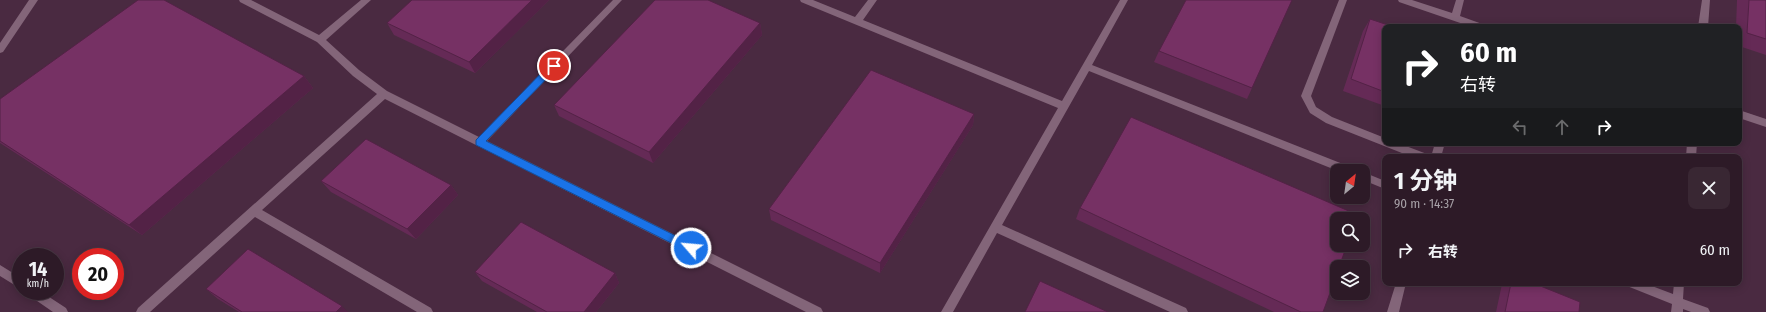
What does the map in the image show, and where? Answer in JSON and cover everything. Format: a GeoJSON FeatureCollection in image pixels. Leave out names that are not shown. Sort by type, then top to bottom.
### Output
{"type":"FeatureCollection","features":[{"type":"Feature","properties":{"kind":"lane"},"geometry":{"type":"LineString","coordinates":[[0,50],[34,0]]}},
{"type":"Feature","properties":{"kind":"lane"},"geometry":{"type":"LineString","coordinates":[[243,0],[320,40],[356,73],[384,94],[817,312]]}},
{"type":"Feature","properties":{"kind":"lane"},"geometry":{"type":"LineString","coordinates":[[320,40],[368,0]]}},
{"type":"Feature","properties":{"kind":"lane"},"geometry":{"type":"LineString","coordinates":[[480,142],[618,0]]}},
{"type":"Feature","properties":{"kind":"lane"},"geometry":{"type":"LineString","coordinates":[[804,0],[1064,106]]}},
{"type":"Feature","properties":{"kind":"lane"},"geometry":{"type":"LineString","coordinates":[[857,22],[873,0]]}},
{"type":"Feature","properties":{"kind":"lane"},"geometry":{"type":"LineString","coordinates":[[947,312],[1124,0]]}},
{"type":"Feature","properties":{"kind":"lane"},"geometry":{"type":"LineString","coordinates":[[1343,0],[1306,96],[1313,110],[1329,120],[1382,141]]}},
{"type":"Feature","properties":{"kind":"lane"},"geometry":{"type":"LineString","coordinates":[[1402,0],[1471,24]]}},
{"type":"Feature","properties":{"kind":"lane"},"geometry":{"type":"LineString","coordinates":[[1455,18],[1460,0]]}},
{"type":"Feature","properties":{"kind":"lane"},"geometry":{"type":"LineString","coordinates":[[1703,24],[1706,0]]}},
{"type":"Feature","properties":{"kind":"lane"},"geometry":{"type":"LineString","coordinates":[[1086,66],[1331,164]]}},
{"type":"Feature","properties":{"kind":"lane"},"geometry":{"type":"LineString","coordinates":[[142,312],[384,94]]}},
{"type":"Feature","properties":{"kind":"lane"},"geometry":{"type":"LineString","coordinates":[[1742,115],[1766,123]]}},
{"type":"Feature","properties":{"kind":"lane"},"geometry":{"type":"LineString","coordinates":[[1394,146],[1415,154]]}},
{"type":"Feature","properties":{"kind":"lane"},"geometry":{"type":"LineString","coordinates":[[1370,179],[1382,184]]}},
{"type":"Feature","properties":{"kind":"lane"},"geometry":{"type":"LineString","coordinates":[[254,211],[427,312]]}},
{"type":"Feature","properties":{"kind":"lane"},"geometry":{"type":"LineString","coordinates":[[995,227],[1182,312]]}},
{"type":"Feature","properties":{"kind":"lane"},"geometry":{"type":"LineString","coordinates":[[0,270],[12,278]]}},
{"type":"Feature","properties":{"kind":"lane"},"geometry":{"type":"LineString","coordinates":[[1393,312],[1400,286]]}},
{"type":"Feature","properties":{"kind":"lane"},"geometry":{"type":"LineString","coordinates":[[1637,286],[1677,307],[1704,312]]}},
{"type":"Feature","properties":{"kind":"lane"},"geometry":{"type":"LineString","coordinates":[[1677,307],[1679,286]]}},
{"type":"Feature","properties":{"kind":"lane"},"geometry":{"type":"LineString","coordinates":[[44,300],[62,312]]}},
{"type":"Feature","properties":{"kind":"shaded area"},"geometry":{"type":"Polygon","coordinates":[[[0,0],[1766,0],[1766,312],[0,312],[0,0]]]}},
{"type":"Feature","properties":{"kind":"building"},"geometry":{"type":"Polygon","coordinates":[[[138,0],[164,0],[304,76],[129,225],[0,141],[0,99],[138,0]]]}},
{"type":"Feature","properties":{"kind":"building"},"geometry":{"type":"Polygon","coordinates":[[[412,0],[532,0],[469,62],[387,23],[412,0]]]}},
{"type":"Feature","properties":{"kind":"building"},"geometry":{"type":"Polygon","coordinates":[[[655,0],[708,0],[760,23],[649,152],[554,105],[655,0]]]}},
{"type":"Feature","properties":{"kind":"building"},"geometry":{"type":"Polygon","coordinates":[[[1186,0],[1292,0],[1252,88],[1159,51],[1186,0]]]}},
{"type":"Feature","properties":{"kind":"building"},"geometry":{"type":"Polygon","coordinates":[[[1749,0],[1766,0],[1766,39],[1747,33],[1749,0]]]}},
{"type":"Feature","properties":{"kind":"building"},"geometry":{"type":"Polygon","coordinates":[[[1370,19],[1385,24],[1382,24],[1382,91],[1351,79],[1370,19]]]}},
{"type":"Feature","properties":{"kind":"building"},"geometry":{"type":"Polygon","coordinates":[[[871,70],[974,114],[880,263],[769,209],[871,70]]]}},
{"type":"Feature","properties":{"kind":"building"},"geometry":{"type":"Polygon","coordinates":[[[1131,117],[1351,212],[1330,212],[1330,252],[1344,252],[1342,260],[1330,260],[1330,293],[1323,312],[1301,312],[1080,208],[1131,117]]]}},
{"type":"Feature","properties":{"kind":"building"},"geometry":{"type":"Polygon","coordinates":[[[366,139],[451,185],[407,229],[321,181],[366,139]]]}},
{"type":"Feature","properties":{"kind":"building"},"geometry":{"type":"Polygon","coordinates":[[[521,222],[615,273],[584,312],[547,312],[475,272],[521,222]]]}},
{"type":"Feature","properties":{"kind":"building"},"geometry":{"type":"Polygon","coordinates":[[[248,249],[342,306],[336,312],[242,312],[206,289],[248,249]]]}},
{"type":"Feature","properties":{"kind":"building"},"geometry":{"type":"Polygon","coordinates":[[[1040,281],[1108,312],[1025,312],[1040,281]]]}},
{"type":"Feature","properties":{"kind":"building"},"geometry":{"type":"Polygon","coordinates":[[[1510,286],[1540,286],[1580,302],[1579,312],[1505,312],[1510,286]]]}},
{"type":"Feature","properties":{"kind":"route"},"geometry":{"type":"LineString","coordinates":[[554,66],[480,142],[691,248]]}}]}
